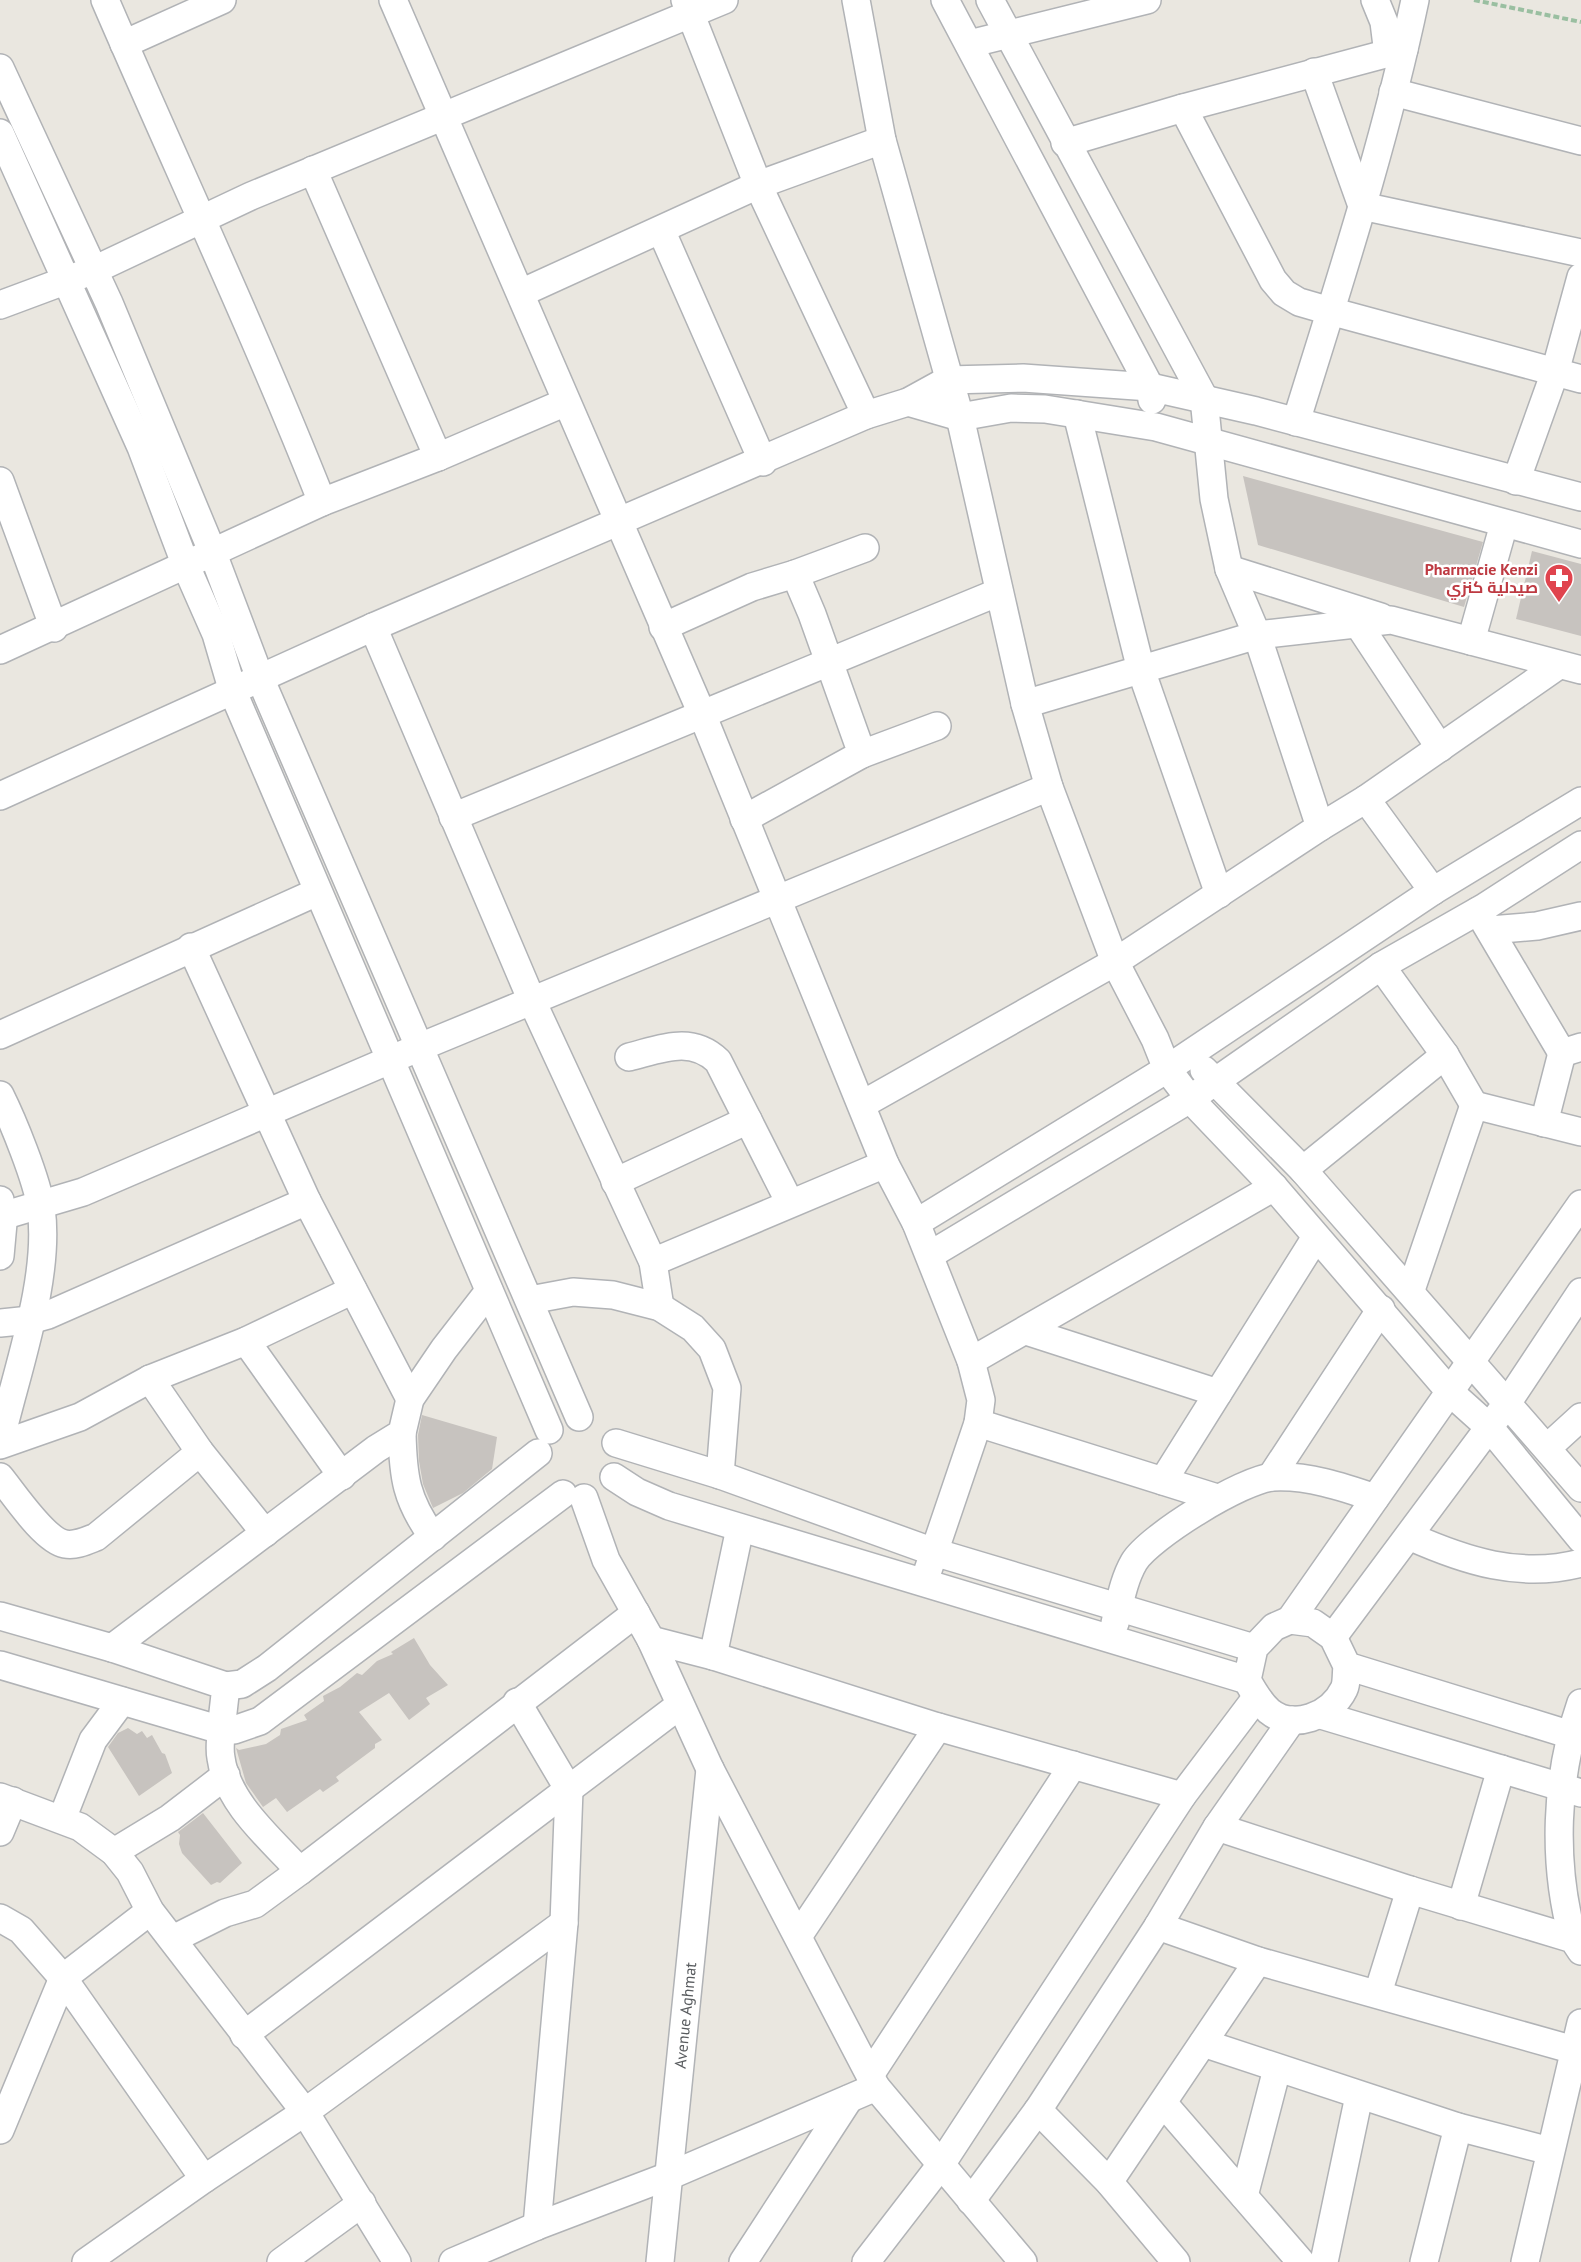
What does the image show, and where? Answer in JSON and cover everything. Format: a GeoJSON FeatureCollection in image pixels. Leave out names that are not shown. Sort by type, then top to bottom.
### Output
{"type":"FeatureCollection","features":[{"type":"Feature","properties":{"kind":"street"},"geometry":{"type":"LineString","coordinates":[[105,0],[200,219],[269,369],[322,502]]}},
{"type":"Feature","properties":{"kind":"street"},"geometry":{"type":"LineString","coordinates":[[124,44],[222,0]]}},
{"type":"Feature","properties":{"kind":"street"},"geometry":{"type":"LineString","coordinates":[[393,0],[521,293],[617,523],[702,714],[885,1164],[930,1255],[971,1361],[981,1400],[978,1424],[924,1582]]}},
{"type":"Feature","properties":{"kind":"street"},"geometry":{"type":"LineString","coordinates":[[0,305],[94,270],[200,219],[313,170],[445,117],[688,7],[724,0]]}},
{"type":"Feature","properties":{"kind":"street"},"geometry":{"type":"LineString","coordinates":[[856,0],[882,140],[960,417],[1025,704],[1048,787],[1115,962],[1155,1039],[1177,1062],[1217,1082],[1303,1170],[1411,1290],[1581,1488]]}},
{"type":"Feature","properties":{"kind":"street"},"geometry":{"type":"LineString","coordinates":[[945,0],[1150,387],[1155,428]]}},
{"type":"Feature","properties":{"kind":"street"},"geometry":{"type":"LineString","coordinates":[[990,0],[1204,398],[1216,509],[1229,569],[1257,635],[1320,827]]}},
{"type":"Feature","properties":{"kind":"street"},"geometry":{"type":"LineString","coordinates":[[969,44],[1146,0]]}},
{"type":"Feature","properties":{"kind":"street"},"geometry":{"type":"LineString","coordinates":[[1375,0],[1396,51]]}},
{"type":"Feature","properties":{"kind":"street"},"geometry":{"type":"LineString","coordinates":[[1296,422],[1362,206],[1393,92],[1396,51],[1415,0]]}},
{"type":"Feature","properties":{"kind":"street"},"geometry":{"type":"LineString","coordinates":[[688,7],[758,185],[866,415]]}},
{"type":"Feature","properties":{"kind":"street"},"geometry":{"type":"LineString","coordinates":[[1065,143],[1183,108],[1396,51]]}},
{"type":"Feature","properties":{"kind":"street"},"geometry":{"type":"LineString","coordinates":[[0,68],[94,270],[212,551],[260,678],[579,1418]]}},
{"type":"Feature","properties":{"kind":"street"},"geometry":{"type":"LineString","coordinates":[[1314,72],[1362,206]]}},
{"type":"Feature","properties":{"kind":"street"},"geometry":{"type":"LineString","coordinates":[[1393,92],[1581,141]]}},
{"type":"Feature","properties":{"kind":"street"},"geometry":{"type":"LineString","coordinates":[[1183,108],[1273,280],[1284,293],[1299,302],[1330,311],[1581,379]]}},
{"type":"Feature","properties":{"kind":"street"},"geometry":{"type":"LineString","coordinates":[[0,133],[141,447],[186,566],[216,633],[233,693],[489,1291],[544,1441],[544,1478],[555,1490],[574,1496],[606,1560],[651,1640],[710,1769],[799,1935],[873,2081],[940,2166],[1023,2262]]}},
{"type":"Feature","properties":{"kind":"street"},"geometry":{"type":"LineString","coordinates":[[521,293],[758,185],[882,140]]}},
{"type":"Feature","properties":{"kind":"street"},"geometry":{"type":"LineString","coordinates":[[313,170],[438,457]]}},
{"type":"Feature","properties":{"kind":"street"},"geometry":{"type":"LineString","coordinates":[[1362,206],[1581,253]]}},
{"type":"Feature","properties":{"kind":"street"},"geometry":{"type":"LineString","coordinates":[[661,230],[763,462]]}},
{"type":"Feature","properties":{"kind":"street"},"geometry":{"type":"LineString","coordinates":[[1516,481],[1555,372],[1581,277]]}},
{"type":"Feature","properties":{"kind":"street"},"geometry":{"type":"LineString","coordinates":[[0,796],[233,693],[260,678],[373,627],[763,462],[866,415],[908,402],[948,380],[1023,378],[1150,387],[1204,398],[1581,497]]}},
{"type":"Feature","properties":{"kind":"street"},"geometry":{"type":"LineString","coordinates":[[0,650],[54,628],[186,566],[212,551],[322,502],[438,457],[566,402]]}},
{"type":"Feature","properties":{"kind":"street"},"geometry":{"type":"LineString","coordinates":[[908,402],[960,417],[1011,408],[1045,409],[1155,428],[1581,544]]}},
{"type":"Feature","properties":{"kind":"street"},"geometry":{"type":"LineString","coordinates":[[1077,414],[1141,670],[1219,894]]}},
{"type":"Feature","properties":{"kind":"street"},"geometry":{"type":"LineString","coordinates":[[0,481],[54,628]]}},
{"type":"Feature","properties":{"kind":"street"},"geometry":{"type":"LineString","coordinates":[[1472,641],[1504,524]]}},
{"type":"Feature","properties":{"kind":"street"},"geometry":{"type":"LineString","coordinates":[[663,627],[752,587],[865,548]]}},
{"type":"Feature","properties":{"kind":"street"},"geometry":{"type":"LineString","coordinates":[[1229,569],[1391,620],[1570,668]]}},
{"type":"Feature","properties":{"kind":"street"},"geometry":{"type":"LineString","coordinates":[[795,574],[812,614],[862,754]]}},
{"type":"Feature","properties":{"kind":"street"},"geometry":{"type":"LineString","coordinates":[[453,817],[999,592]]}},
{"type":"Feature","properties":{"kind":"street"},"geometry":{"type":"LineString","coordinates":[[1025,704],[1257,635],[1391,620]]}},
{"type":"Feature","properties":{"kind":"street"},"geometry":{"type":"LineString","coordinates":[[1358,624],[1440,748]]}},
{"type":"Feature","properties":{"kind":"street"},"geometry":{"type":"LineString","coordinates":[[373,627],[532,1000],[653,1262],[660,1307]]}},
{"type":"Feature","properties":{"kind":"street"},"geometry":{"type":"LineString","coordinates":[[862,1104],[1115,962],[1366,799],[1440,748],[1570,668]]}},
{"type":"Feature","properties":{"kind":"street"},"geometry":{"type":"LineString","coordinates":[[744,819],[862,754],[937,726]]}},
{"type":"Feature","properties":{"kind":"street"},"geometry":{"type":"LineString","coordinates":[[0,1256],[1,1207],[41,1206],[83,1192],[420,1047],[1048,787]]}},
{"type":"Feature","properties":{"kind":"street"},"geometry":{"type":"LineString","coordinates":[[1366,799],[1433,891]]}},
{"type":"Feature","properties":{"kind":"street"},"geometry":{"type":"LineString","coordinates":[[916,1223],[1177,1062],[1433,891],[1581,801]]}},
{"type":"Feature","properties":{"kind":"street"},"geometry":{"type":"LineString","coordinates":[[930,1255],[1217,1082],[1381,966],[1484,921],[1581,846]]}},
{"type":"Feature","properties":{"kind":"street"},"geometry":{"type":"LineString","coordinates":[[0,1035],[317,892]]}},
{"type":"Feature","properties":{"kind":"street"},"geometry":{"type":"LineString","coordinates":[[1484,921],[1537,926],[1581,916]]}},
{"type":"Feature","properties":{"kind":"street"},"geometry":{"type":"LineString","coordinates":[[1484,921],[1571,1050],[1544,1123]]}},
{"type":"Feature","properties":{"kind":"street"},"geometry":{"type":"LineString","coordinates":[[191,947],[269,1113],[307,1201],[410,1400]]}},
{"type":"Feature","properties":{"kind":"street"},"geometry":{"type":"LineString","coordinates":[[1381,966],[1445,1055],[1474,1105],[1581,1132]]}},
{"type":"Feature","properties":{"kind":"street"},"geometry":{"type":"LineString","coordinates":[[629,1057],[677,1045],[698,1046],[718,1061],[790,1203]]}},
{"type":"Feature","properties":{"kind":"street"},"geometry":{"type":"LineString","coordinates":[[1303,1170],[1445,1055]]}},
{"type":"Feature","properties":{"kind":"street"},"geometry":{"type":"LineString","coordinates":[[1177,1062],[1190,1099],[1274,1187],[1451,1393],[1490,1428],[1581,1539]]}},
{"type":"Feature","properties":{"kind":"street"},"geometry":{"type":"LineString","coordinates":[[0,1095],[41,1206],[43,1246],[30,1320],[0,1444]]}},
{"type":"Feature","properties":{"kind":"street"},"geometry":{"type":"LineString","coordinates":[[1411,1290],[1474,1105]]}},
{"type":"Feature","properties":{"kind":"street"},"geometry":{"type":"LineString","coordinates":[[615,1182],[748,1120]]}},
{"type":"Feature","properties":{"kind":"street"},"geometry":{"type":"LineString","coordinates":[[653,1262],[885,1164]]}},
{"type":"Feature","properties":{"kind":"street"},"geometry":{"type":"LineString","coordinates":[[971,1361],[1274,1187]]}},
{"type":"Feature","properties":{"kind":"street"},"geometry":{"type":"LineString","coordinates":[[0,1323],[30,1320],[81,1301],[307,1201]]}},
{"type":"Feature","properties":{"kind":"street"},"geometry":{"type":"LineString","coordinates":[[1290,1620],[1451,1393],[1581,1204]]}},
{"type":"Feature","properties":{"kind":"street"},"geometry":{"type":"LineString","coordinates":[[1163,1481],[1316,1237]]}},
{"type":"Feature","properties":{"kind":"street"},"geometry":{"type":"LineString","coordinates":[[0,1444],[80,1417],[150,1379],[246,1341],[352,1290]]}},
{"type":"Feature","properties":{"kind":"street"},"geometry":{"type":"LineString","coordinates":[[433,1537],[414,1511],[402,1467],[402,1433],[410,1400],[444,1349],[489,1291]]}},
{"type":"Feature","properties":{"kind":"street"},"geometry":{"type":"LineString","coordinates":[[530,1300],[573,1292],[614,1294],[660,1307],[693,1328],[712,1349],[727,1388],[720,1475]]}},
{"type":"Feature","properties":{"kind":"street"},"geometry":{"type":"LineString","coordinates":[[1334,1637],[1490,1428],[1581,1292]]}},
{"type":"Feature","properties":{"kind":"street"},"geometry":{"type":"LineString","coordinates":[[1271,1477],[1381,1309]]}},
{"type":"Feature","properties":{"kind":"street"},"geometry":{"type":"LineString","coordinates":[[1026,1331],[1218,1393]]}},
{"type":"Feature","properties":{"kind":"street"},"geometry":{"type":"LineString","coordinates":[[246,1341],[342,1476]]}},
{"type":"Feature","properties":{"kind":"street"},"geometry":{"type":"LineString","coordinates":[[150,1379],[200,1452],[265,1533]]}},
{"type":"Feature","properties":{"kind":"street"},"geometry":{"type":"LineString","coordinates":[[0,1616],[112,1648],[226,1686],[242,1684],[433,1537],[544,1441],[561,1421],[579,1418],[600,1424],[610,1432],[616,1443],[619,1460],[614,1477],[603,1490],[574,1496],[260,1720],[234,1730],[221,1730],[0,1665]]}},
{"type":"Feature","properties":{"kind":"street"},"geometry":{"type":"LineString","coordinates":[[1547,1448],[1581,1418]]}},
{"type":"Feature","properties":{"kind":"street"},"geometry":{"type":"LineString","coordinates":[[978,1424],[1217,1498]]}},
{"type":"Feature","properties":{"kind":"street"},"geometry":{"type":"LineString","coordinates":[[112,1648],[376,1449],[402,1433]]}},
{"type":"Feature","properties":{"kind":"street"},"geometry":{"type":"LineString","coordinates":[[616,1443],[720,1475],[934,1552],[1254,1648]]}},
{"type":"Feature","properties":{"kind":"street"},"geometry":{"type":"LineString","coordinates":[[0,1477],[46,1534],[63,1544],[78,1544],[96,1537],[200,1452]]}},
{"type":"Feature","properties":{"kind":"street"},"geometry":{"type":"LineString","coordinates":[[614,1477],[637,1492],[669,1506],[1112,1638],[1252,1689],[1270,1712],[1292,1720],[1321,1715],[1572,1790]]}},
{"type":"Feature","properties":{"kind":"street"},"geometry":{"type":"LineString","coordinates":[[1112,1638],[1125,1580],[1135,1560],[1166,1533],[1217,1498],[1271,1477],[1334,1484],[1375,1498]]}},
{"type":"Feature","properties":{"kind":"street"},"geometry":{"type":"LineString","coordinates":[[713,1656],[740,1528]]}},
{"type":"Feature","properties":{"kind":"street"},"geometry":{"type":"LineString","coordinates":[[1409,1536],[1452,1556],[1524,1571],[1558,1569],[1581,1563]]}},
{"type":"Feature","properties":{"kind":"street"},"geometry":{"type":"LineString","coordinates":[[172,1939],[225,1913],[255,1904],[636,1613]]}},
{"type":"Feature","properties":{"kind":"street"},"geometry":{"type":"LineString","coordinates":[[866,2262],[940,2166],[1252,1689],[1254,1648],[1274,1627],[1290,1620],[1314,1623],[1334,1637],[1347,1666],[1344,1688],[1334,1703],[1321,1715]]}},
{"type":"Feature","properties":{"kind":"street"},"geometry":{"type":"LineString","coordinates":[[651,1640],[713,1656],[938,1727],[1182,1796]]}},
{"type":"Feature","properties":{"kind":"street"},"geometry":{"type":"LineString","coordinates":[[1347,1666],[1576,1736]]}},
{"type":"Feature","properties":{"kind":"street"},"geometry":{"type":"LineString","coordinates":[[226,1686],[221,1730],[221,1759],[226,1775],[247,1812],[300,1871]]}},
{"type":"Feature","properties":{"kind":"street"},"geometry":{"type":"LineString","coordinates":[[62,1819],[93,1740],[122,1701]]}},
{"type":"Feature","properties":{"kind":"street"},"geometry":{"type":"LineString","coordinates":[[517,1702],[569,1790],[564,1923],[537,2226]]}},
{"type":"Feature","properties":{"kind":"street"},"geometry":{"type":"LineString","coordinates":[[1577,1945],[1563,1902],[1558,1847],[1572,1790],[1581,1704]]}},
{"type":"Feature","properties":{"kind":"street"},"geometry":{"type":"LineString","coordinates":[[243,2035],[680,1705]]}},
{"type":"Feature","properties":{"kind":"street"},"geometry":{"type":"LineString","coordinates":[[971,2201],[1038,2110],[1158,1926],[1217,1827],[1292,1720]]}},
{"type":"Feature","properties":{"kind":"street"},"geometry":{"type":"LineString","coordinates":[[799,1935],[938,1727]]}},
{"type":"Feature","properties":{"kind":"street"},"geometry":{"type":"LineString","coordinates":[[453,2262],[537,2226],[671,2175],[849,2099],[873,2081],[1073,1765]]}},
{"type":"Feature","properties":{"kind":"street","name":"Avenue Aghmat"},"geometry":{"type":"LineString","coordinates":[[660,2262],[671,2175],[710,1769]]}},
{"type":"Feature","properties":{"kind":"street"},"geometry":{"type":"LineString","coordinates":[[1461,1906],[1501,1769]]}},
{"type":"Feature","properties":{"kind":"street"},"geometry":{"type":"LineString","coordinates":[[114,1852],[170,1818],[226,1775]]}},
{"type":"Feature","properties":{"kind":"street"},"geometry":{"type":"LineString","coordinates":[[0,1832],[7,1799],[80,1827],[114,1852],[130,1872],[150,1911],[243,2035],[305,2112],[397,2262]]}},
{"type":"Feature","properties":{"kind":"street"},"geometry":{"type":"LineString","coordinates":[[1217,1827],[1577,1945]]}},
{"type":"Feature","properties":{"kind":"street"},"geometry":{"type":"LineString","coordinates":[[1378,1993],[1410,1890]]}},
{"type":"Feature","properties":{"kind":"street"},"geometry":{"type":"LineString","coordinates":[[1,2126],[63,1978],[150,1911]]}},
{"type":"Feature","properties":{"kind":"street"},"geometry":{"type":"LineString","coordinates":[[0,1918],[21,1930],[63,1978],[204,2179]]}},
{"type":"Feature","properties":{"kind":"street"},"geometry":{"type":"LineString","coordinates":[[86,2262],[305,2112],[564,1923]]}},
{"type":"Feature","properties":{"kind":"street"},"geometry":{"type":"LineString","coordinates":[[1158,1926],[1258,1961],[1574,2050]]}},
{"type":"Feature","properties":{"kind":"street"},"geometry":{"type":"LineString","coordinates":[[1109,2182],[1164,2104],[1258,1961]]}},
{"type":"Feature","properties":{"kind":"street"},"geometry":{"type":"LineString","coordinates":[[1525,2262],[1581,2024]]}},
{"type":"Feature","properties":{"kind":"street"},"geometry":{"type":"LineString","coordinates":[[1203,2043],[1458,2127],[1550,2151]]}},
{"type":"Feature","properties":{"kind":"street"},"geometry":{"type":"LineString","coordinates":[[1244,2196],[1277,2069]]}},
{"type":"Feature","properties":{"kind":"street"},"geometry":{"type":"LineString","coordinates":[[1324,2262],[1359,2096]]}},
{"type":"Feature","properties":{"kind":"street"},"geometry":{"type":"LineString","coordinates":[[743,2262],[849,2099]]}},
{"type":"Feature","properties":{"kind":"street"},"geometry":{"type":"LineString","coordinates":[[1164,2104],[1301,2262]]}},
{"type":"Feature","properties":{"kind":"street"},"geometry":{"type":"LineString","coordinates":[[1038,2110],[1109,2182],[1176,2262]]}},
{"type":"Feature","properties":{"kind":"street"},"geometry":{"type":"LineString","coordinates":[[1424,2262],[1458,2127]]}},
{"type":"Feature","properties":{"kind":"street"},"geometry":{"type":"LineString","coordinates":[[280,2262],[362,2204]]}},
{"type":"Feature","properties":{"kind":"path"},"geometry":{"type":"LineString","coordinates":[[1474,0],[1581,22]]}},
{"type":"Feature","properties":{"kind":"building"},"geometry":{"type":"Polygon","coordinates":[[[1243,476],[1483,542],[1464,607],[1258,545],[1243,476]]]}},
{"type":"Feature","properties":{"kind":"building"},"geometry":{"type":"Polygon","coordinates":[[[1532,551],[1581,564],[1581,636],[1516,619],[1532,551]]]}},
{"type":"Feature","properties":{"kind":"building"},"geometry":{"type":"Polygon","coordinates":[[[422,1415],[497,1437],[492,1469],[463,1493],[433,1508],[423,1484],[419,1461],[418,1435],[422,1415]]]}},
{"type":"Feature","properties":{"kind":"building"},"geometry":{"type":"Polygon","coordinates":[[[414,1638],[430,1665],[448,1685],[426,1698],[430,1704],[409,1720],[389,1693],[359,1712],[382,1740],[375,1744],[375,1748],[336,1777],[339,1781],[323,1792],[320,1789],[287,1812],[276,1798],[263,1807],[246,1783],[236,1748],[239,1750],[266,1744],[280,1735],[281,1729],[307,1720],[304,1715],[324,1701],[323,1696],[340,1687],[357,1673],[362,1675],[377,1661],[393,1654],[391,1652],[414,1638]]]}},
{"type":"Feature","properties":{"kind":"building"},"geometry":{"type":"Polygon","coordinates":[[[128,1728],[137,1734],[142,1731],[147,1738],[152,1735],[162,1753],[165,1754],[172,1773],[139,1796],[108,1747],[118,1733],[128,1728]]]}},
{"type":"Feature","properties":{"kind":"building"},"geometry":{"type":"Polygon","coordinates":[[[203,1813],[242,1863],[220,1883],[211,1885],[182,1853],[179,1844],[178,1832],[203,1813]]]}},
{"type":"Feature","properties":{"kind":"place","name":"Pharmacie Kenzi صيدلية كنزي"},"geometry":{"type":"Point","coordinates":[1559,604]}}]}
